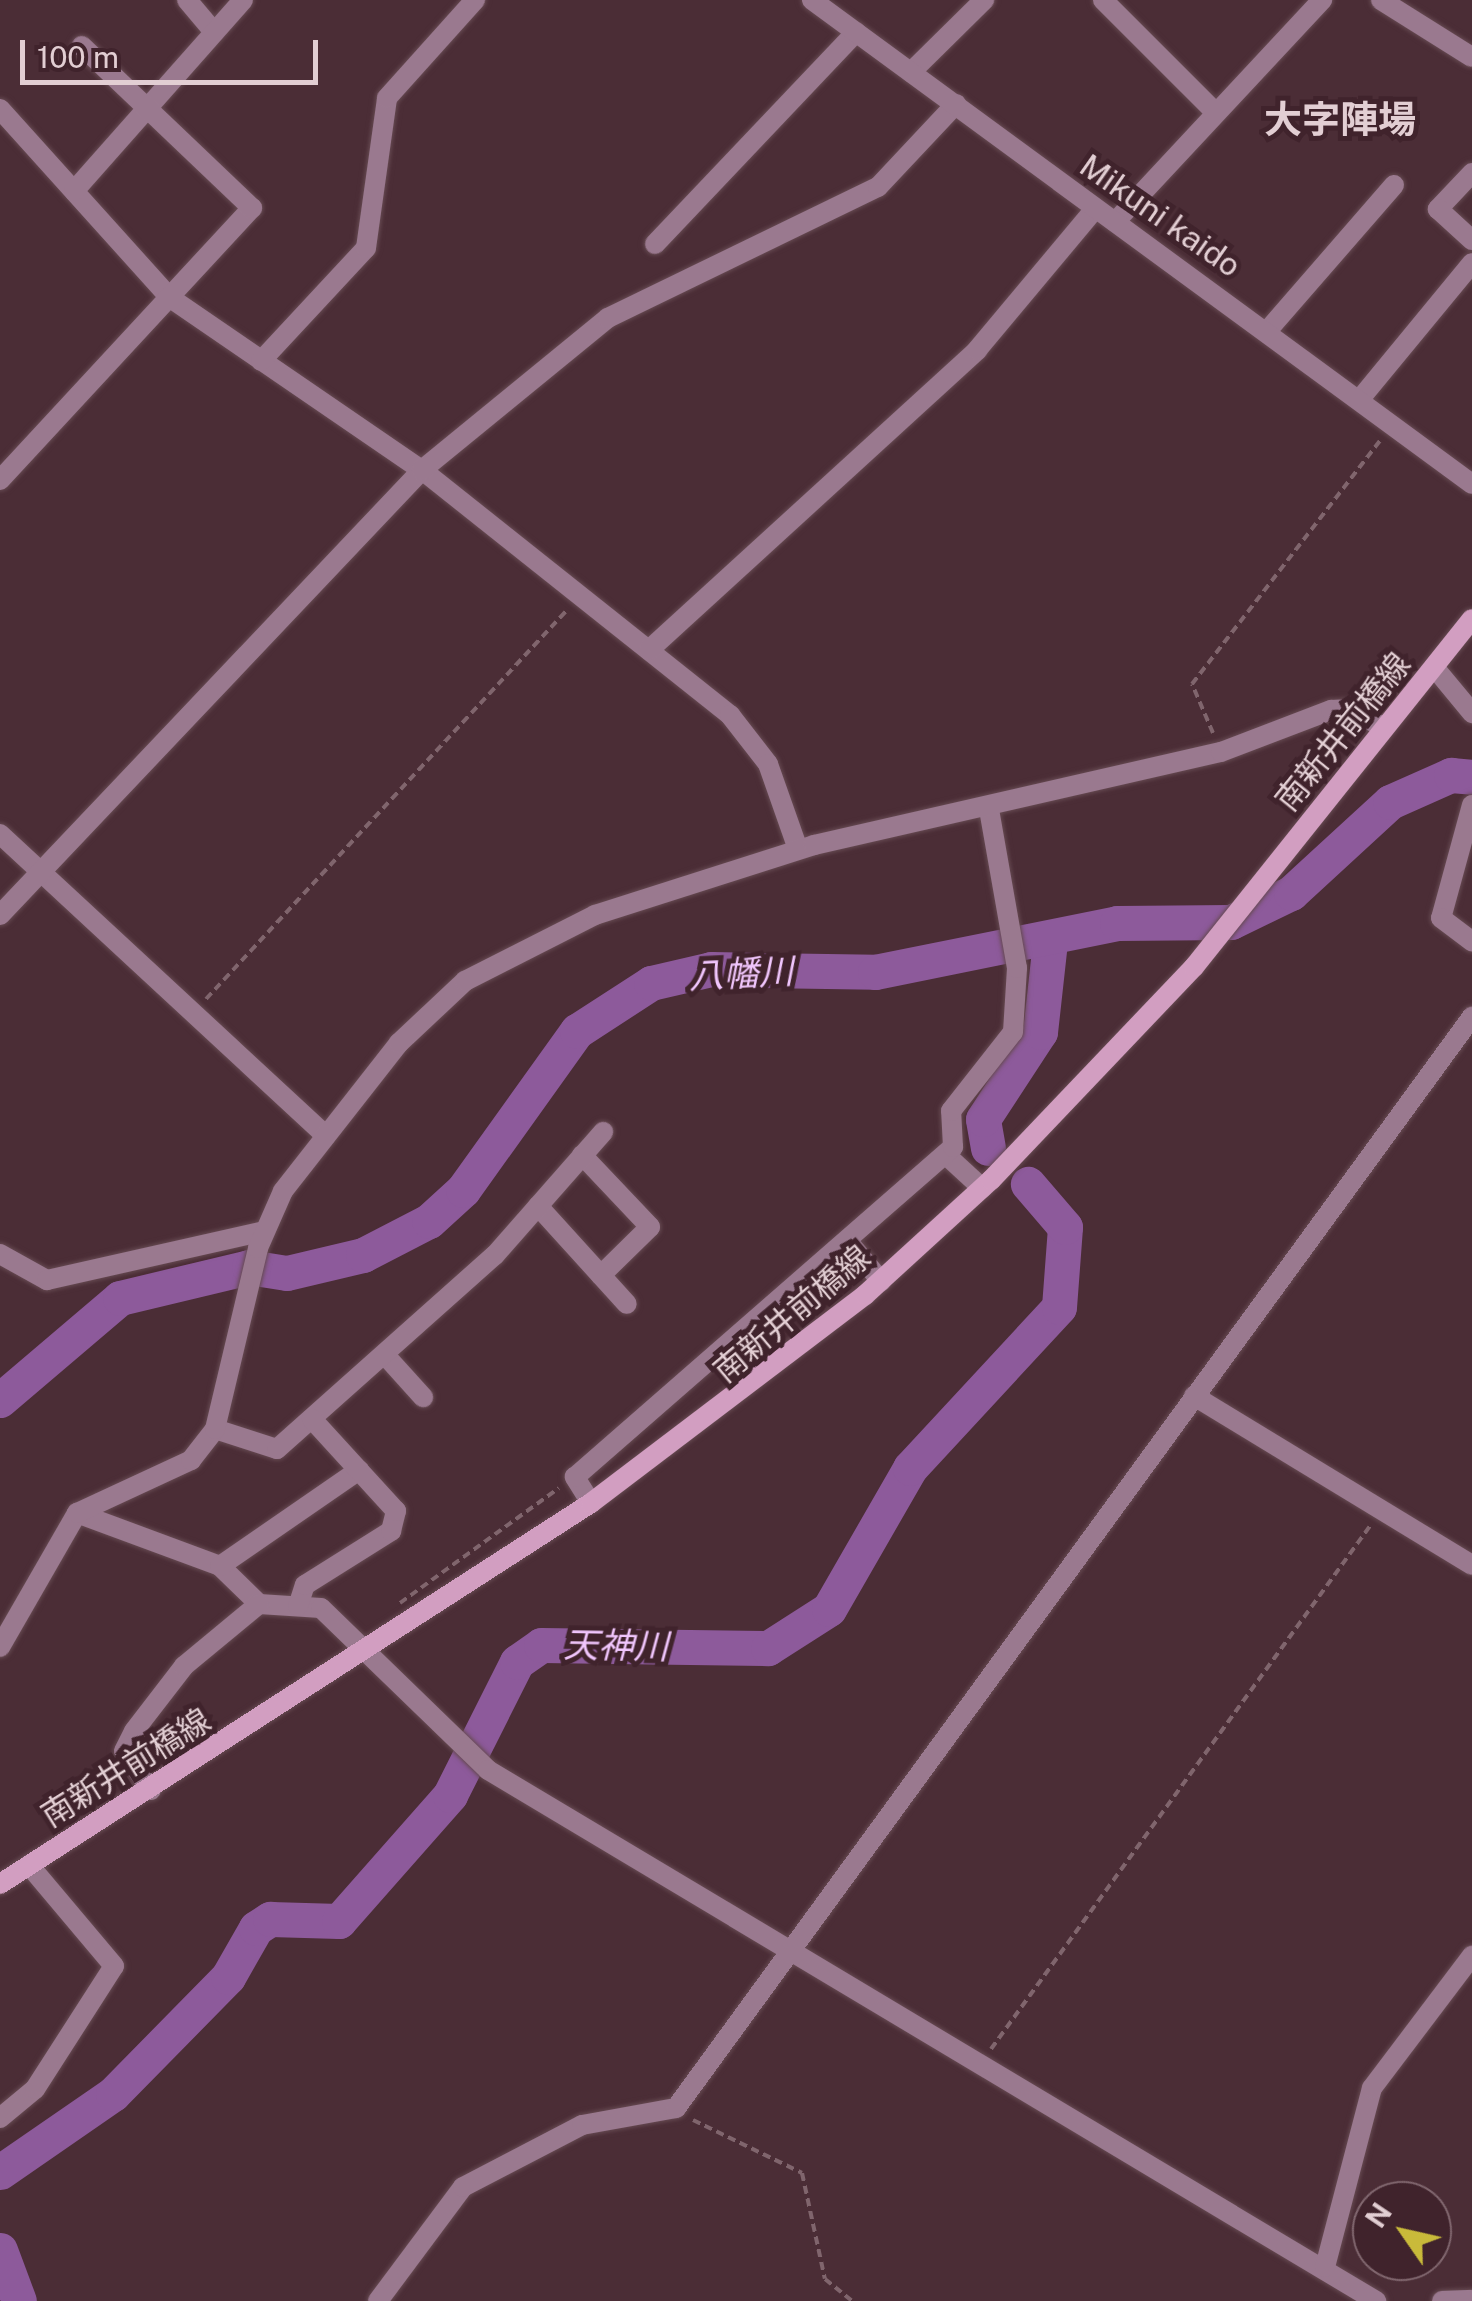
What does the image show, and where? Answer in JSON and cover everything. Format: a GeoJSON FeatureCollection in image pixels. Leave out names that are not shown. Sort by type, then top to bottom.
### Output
{"type":"FeatureCollection","features":[{"type":"Feature","properties":{"kind":"main road","name":"南新井前橋線"},"geometry":{"type":"LineString","coordinates":[[0,1884],[592,1503],[880,1281],[982,1188],[1194,968],[1472,619]]}},
{"type":"Feature","properties":{"kind":"street"},"geometry":{"type":"LineString","coordinates":[[187,0],[214,32]]}},
{"type":"Feature","properties":{"kind":"street"},"geometry":{"type":"LineString","coordinates":[[74,191],[242,0]]}},
{"type":"Feature","properties":{"kind":"street"},"geometry":{"type":"LineString","coordinates":[[261,361],[366,248],[387,98],[475,0]]}},
{"type":"Feature","properties":{"kind":"street","name":"Mikuni kaido"},"geometry":{"type":"LineString","coordinates":[[812,0],[1095,209],[1268,330],[1472,484]]}},
{"type":"Feature","properties":{"kind":"street"},"geometry":{"type":"LineString","coordinates":[[911,72],[984,0]]}},
{"type":"Feature","properties":{"kind":"street"},"geometry":{"type":"LineString","coordinates":[[1103,0],[1214,111]]}},
{"type":"Feature","properties":{"kind":"street"},"geometry":{"type":"LineString","coordinates":[[1115,222],[1214,111],[1322,0]]}},
{"type":"Feature","properties":{"kind":"street"},"geometry":{"type":"LineString","coordinates":[[1381,0],[1472,57]]}},
{"type":"Feature","properties":{"kind":"street"},"geometry":{"type":"LineString","coordinates":[[656,244],[856,32]]}},
{"type":"Feature","properties":{"kind":"street"},"geometry":{"type":"LineString","coordinates":[[0,480],[252,208],[150,104],[82,46]]}},
{"type":"Feature","properties":{"kind":"street"},"geometry":{"type":"LineString","coordinates":[[0,915],[422,470],[608,318],[878,188],[956,104]]}},
{"type":"Feature","properties":{"kind":"street"},"geometry":{"type":"LineString","coordinates":[[0,110],[169,297],[422,470],[730,715],[768,764],[798,850]]}},
{"type":"Feature","properties":{"kind":"street"},"geometry":{"type":"LineString","coordinates":[[1472,173],[1438,209],[1472,240]]}},
{"type":"Feature","properties":{"kind":"street"},"geometry":{"type":"LineString","coordinates":[[1268,330],[1394,185]]}},
{"type":"Feature","properties":{"kind":"street"},"geometry":{"type":"LineString","coordinates":[[648,650],[978,350],[1095,209]]}},
{"type":"Feature","properties":{"kind":"street"},"geometry":{"type":"LineString","coordinates":[[1360,399],[1472,263]]}},
{"type":"Feature","properties":{"kind":"street"},"geometry":{"type":"LineString","coordinates":[[1434,667],[1472,712]]}},
{"type":"Feature","properties":{"kind":"street"},"geometry":{"type":"LineString","coordinates":[[0,1647],[76,1513],[191,1460],[215,1429],[261,1239],[326,1136],[430,1010],[512,950],[798,850],[989,810],[1221,752],[1331,710],[1351,709],[1384,728]]}},
{"type":"Feature","properties":{"kind":"street"},"geometry":{"type":"LineString","coordinates":[[1472,805],[1441,918],[1472,941]]}},
{"type":"Feature","properties":{"kind":"street"},"geometry":{"type":"LineString","coordinates":[[592,1503],[575,1477],[850,1245],[946,1155],[951,1111],[1012,1032],[1017,968],[989,810]]}},
{"type":"Feature","properties":{"kind":"street"},"geometry":{"type":"LineString","coordinates":[[0,834],[326,1136]]}},
{"type":"Feature","properties":{"kind":"street"},"geometry":{"type":"LineString","coordinates":[[378,2301],[463,2186],[582,2125],[676,2108],[1472,1017]]}},
{"type":"Feature","properties":{"kind":"street"},"geometry":{"type":"LineString","coordinates":[[215,1429],[277,1449],[384,1355],[538,1206],[603,1132]]}},
{"type":"Feature","properties":{"kind":"street"},"geometry":{"type":"LineString","coordinates":[[582,1155],[650,1228],[601,1275]]}},
{"type":"Feature","properties":{"kind":"street"},"geometry":{"type":"LineString","coordinates":[[946,1155],[982,1188]]}},
{"type":"Feature","properties":{"kind":"street"},"geometry":{"type":"LineString","coordinates":[[538,1206],[627,1304]]}},
{"type":"Feature","properties":{"kind":"street"},"geometry":{"type":"LineString","coordinates":[[0,1254],[48,1280],[261,1239]]}},
{"type":"Feature","properties":{"kind":"street"},"geometry":{"type":"LineString","coordinates":[[850,1245],[880,1281]]}},
{"type":"Feature","properties":{"kind":"street"},"geometry":{"type":"LineString","coordinates":[[384,1355],[423,1397]]}},
{"type":"Feature","properties":{"kind":"street"},"geometry":{"type":"LineString","coordinates":[[1194,1396],[1472,1564]]}},
{"type":"Feature","properties":{"kind":"street"},"geometry":{"type":"LineString","coordinates":[[298,1606],[306,1585],[391,1531],[396,1510],[312,1419]]}},
{"type":"Feature","properties":{"kind":"street"},"geometry":{"type":"LineString","coordinates":[[220,1566],[359,1470]]}},
{"type":"Feature","properties":{"kind":"street"},"geometry":{"type":"LineString","coordinates":[[76,1513],[220,1566],[259,1604],[321,1608],[488,1770],[1325,2267],[1376,2301]]}},
{"type":"Feature","properties":{"kind":"street"},"geometry":{"type":"LineString","coordinates":[[150,1790],[124,1751],[134,1731],[184,1666],[259,1604]]}},
{"type":"Feature","properties":{"kind":"street"},"geometry":{"type":"LineString","coordinates":[[0,2118],[35,2090],[114,1966],[29,1865]]}},
{"type":"Feature","properties":{"kind":"street"},"geometry":{"type":"LineString","coordinates":[[1325,2267],[1372,2088],[1472,1956]]}},
{"type":"Feature","properties":{"kind":"street"},"geometry":{"type":"LineString","coordinates":[[1442,2301],[1472,2300]]}},
{"type":"Feature","properties":{"kind":"path"},"geometry":{"type":"LineString","coordinates":[[1221,752],[1192,684],[1394,424]]}},
{"type":"Feature","properties":{"kind":"path"},"geometry":{"type":"LineString","coordinates":[[193,1012],[580,596]]}},
{"type":"Feature","properties":{"kind":"path"},"geometry":{"type":"LineString","coordinates":[[408,1622],[398,1598],[575,1477]]}},
{"type":"Feature","properties":{"kind":"path"},"geometry":{"type":"LineString","coordinates":[[980,2065],[1383,1508]]}},
{"type":"Feature","properties":{"kind":"path"},"geometry":{"type":"LineString","coordinates":[[676,2108],[802,2173],[825,2279],[852,2301]]}},
{"type":"Feature","properties":{"kind":"waterway","name":"八幡川"},"geometry":{"type":"LineString","coordinates":[[0,1400],[120,1298],[249,1267],[287,1273],[363,1255],[429,1221],[463,1190],[577,1031],[651,983],[711,969],[875,972],[1117,923],[1231,922],[1291,893],[1390,802],[1451,775],[1472,777]]}},
{"type":"Feature","properties":{"kind":"waterway","name":"天神川"},"geometry":{"type":"LineString","coordinates":[[988,1148],[983,1119],[1040,1032],[1050,942]]}},
{"type":"Feature","properties":{"kind":"waterway","name":"天神川"},"geometry":{"type":"LineString","coordinates":[[0,2172],[113,2094],[228,1977],[256,1928],[270,1919],[339,1921],[450,1795],[517,1662],[541,1645],[768,1648],[829,1609],[910,1468],[1059,1307],[1065,1227],[1028,1184]]}},
{"type":"Feature","properties":{"kind":"waterway","name":"天神川"},"geometry":{"type":"LineString","coordinates":[[0,2250],[19,2301]]}},
{"type":"Feature","properties":{"kind":"district","name":"大字陣場"},"geometry":{"type":"Point","coordinates":[1340,120]}}]}
